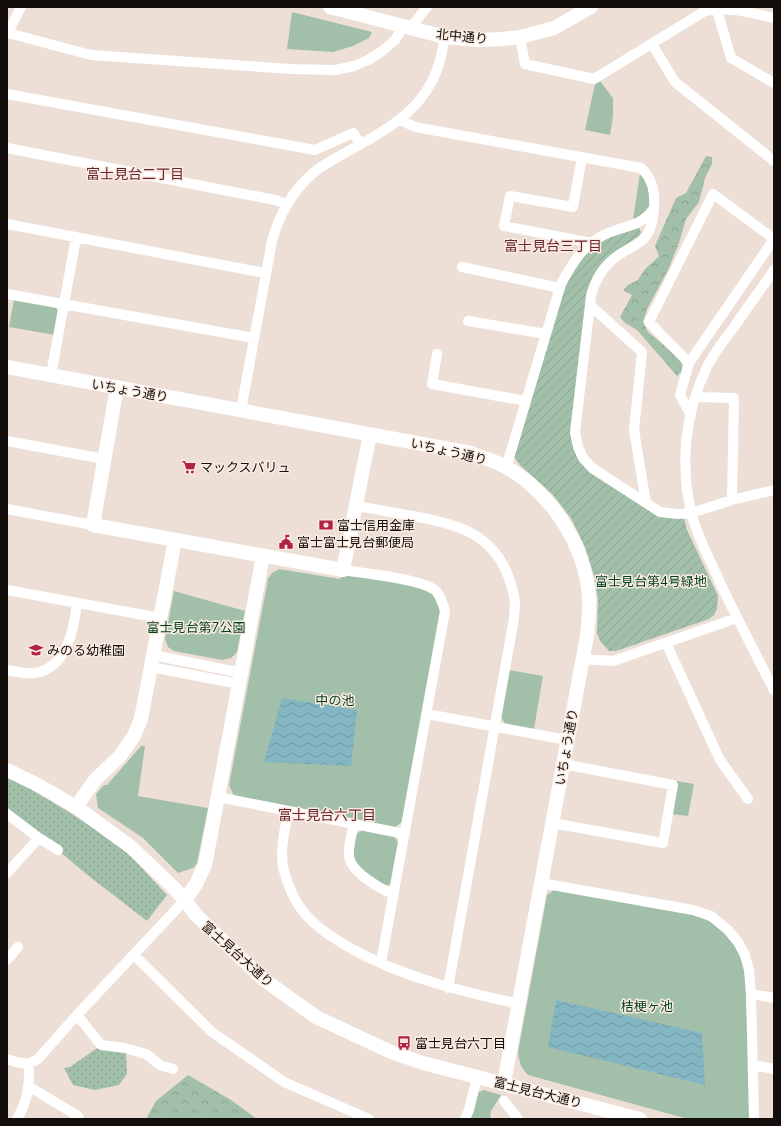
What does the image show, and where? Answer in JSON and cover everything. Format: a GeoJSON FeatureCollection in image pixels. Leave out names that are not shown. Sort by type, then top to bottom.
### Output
{"type":"FeatureCollection","features":[{"type":"Feature","properties":{"kind":"street"},"geometry":{"type":"LineString","coordinates":[[21,7],[7,33],[91,55],[291,69],[336,70],[354,66],[368,60],[382,51],[395,40],[400,32],[427,7]]}},
{"type":"Feature","properties":{"kind":"street","name":"北中通り"},"geometry":{"type":"LineString","coordinates":[[330,7],[445,37],[477,40],[520,37],[554,28],[591,7]]}},
{"type":"Feature","properties":{"kind":"street"},"geometry":{"type":"LineString","coordinates":[[520,37],[525,64],[594,78],[705,11],[716,8],[737,10],[774,18]]}},
{"type":"Feature","properties":{"kind":"street"},"geometry":{"type":"LineString","coordinates":[[716,8],[731,58],[774,83]]}},
{"type":"Feature","properties":{"kind":"street"},"geometry":{"type":"LineString","coordinates":[[241,410],[265,273],[276,226],[287,204],[312,174],[326,164],[400,120],[415,106],[432,83],[445,37]]}},
{"type":"Feature","properties":{"kind":"street"},"geometry":{"type":"LineString","coordinates":[[652,44],[675,82],[774,161]]}},
{"type":"Feature","properties":{"kind":"street"},"geometry":{"type":"LineString","coordinates":[[7,94],[315,150],[353,133],[361,144]]}},
{"type":"Feature","properties":{"kind":"street"},"geometry":{"type":"LineString","coordinates":[[400,120],[415,127],[641,168],[647,173],[653,187],[655,200],[653,222],[647,236],[636,245],[612,259],[598,276],[594,286],[590,305],[575,432],[578,447],[583,458],[592,468],[660,512],[669,514],[691,513],[732,500],[774,490]]}},
{"type":"Feature","properties":{"kind":"street"},"geometry":{"type":"LineString","coordinates":[[7,148],[275,200],[287,204]]}},
{"type":"Feature","properties":{"kind":"street"},"geometry":{"type":"LineString","coordinates":[[582,157],[573,207],[510,196],[504,226],[592,243]]}},
{"type":"Feature","properties":{"kind":"street"},"geometry":{"type":"LineString","coordinates":[[690,363],[649,322],[713,194],[774,239],[690,363],[680,395],[691,415]]}},
{"type":"Feature","properties":{"kind":"street"},"geometry":{"type":"LineString","coordinates":[[506,468],[560,288],[574,260],[592,243],[605,234],[641,222],[649,216],[654,208]]}},
{"type":"Feature","properties":{"kind":"street"},"geometry":{"type":"LineString","coordinates":[[7,224],[265,273]]}},
{"type":"Feature","properties":{"kind":"street"},"geometry":{"type":"LineString","coordinates":[[51,375],[76,238]]}},
{"type":"Feature","properties":{"kind":"street"},"geometry":{"type":"LineString","coordinates":[[462,267],[560,288]]}},
{"type":"Feature","properties":{"kind":"street"},"geometry":{"type":"LineString","coordinates":[[774,270],[720,346],[707,367],[696,396],[686,436],[685,462],[691,513],[699,537],[737,618],[774,690]]}},
{"type":"Feature","properties":{"kind":"street"},"geometry":{"type":"LineString","coordinates":[[7,294],[254,338]]}},
{"type":"Feature","properties":{"kind":"street"},"geometry":{"type":"LineString","coordinates":[[590,305],[642,352],[634,430],[646,503]]}},
{"type":"Feature","properties":{"kind":"street"},"geometry":{"type":"LineString","coordinates":[[468,321],[546,334]]}},
{"type":"Feature","properties":{"kind":"street"},"geometry":{"type":"LineString","coordinates":[[437,354],[432,384],[526,401]]}},
{"type":"Feature","properties":{"kind":"street","name":"いちょう通り"},"geometry":{"type":"LineString","coordinates":[[7,367],[460,451],[484,458],[506,468],[528,482],[548,502],[563,522],[577,549],[587,579],[589,600],[587,636],[504,1083]]}},
{"type":"Feature","properties":{"kind":"street"},"geometry":{"type":"LineString","coordinates":[[93,525],[117,387]]}},
{"type":"Feature","properties":{"kind":"street"},"geometry":{"type":"LineString","coordinates":[[696,396],[734,398],[732,500]]}},
{"type":"Feature","properties":{"kind":"street"},"geometry":{"type":"LineString","coordinates":[[343,570],[370,434]]}},
{"type":"Feature","properties":{"kind":"street"},"geometry":{"type":"LineString","coordinates":[[7,441],[104,459]]}},
{"type":"Feature","properties":{"kind":"street"},"geometry":{"type":"LineString","coordinates":[[356,506],[440,521],[460,527],[478,536],[490,547],[501,560],[512,584],[515,602],[513,624],[448,988]]}},
{"type":"Feature","properties":{"kind":"street"},"geometry":{"type":"LineString","coordinates":[[7,509],[263,556],[419,582],[436,591],[443,602],[445,611],[444,623],[381,963]]}},
{"type":"Feature","properties":{"kind":"street"},"geometry":{"type":"LineString","coordinates":[[76,807],[95,780],[120,756],[134,736],[141,719],[175,540]]}},
{"type":"Feature","properties":{"kind":"street"},"geometry":{"type":"LineString","coordinates":[[7,1060],[28,1064],[38,1059],[77,1015],[185,900],[196,884],[205,865],[263,556]]}},
{"type":"Feature","properties":{"kind":"street"},"geometry":{"type":"LineString","coordinates":[[7,590],[160,618]]}},
{"type":"Feature","properties":{"kind":"street"},"geometry":{"type":"LineString","coordinates":[[7,670],[34,673],[44,670],[52,665],[67,645],[73,632],[77,603]]}},
{"type":"Feature","properties":{"kind":"street"},"geometry":{"type":"LineString","coordinates":[[582,659],[613,661],[737,618]]}},
{"type":"Feature","properties":{"kind":"street"},"geometry":{"type":"LineString","coordinates":[[666,643],[720,760],[748,799]]}},
{"type":"Feature","properties":{"kind":"street"},"geometry":{"type":"LineString","coordinates":[[152,661],[240,678]]}},
{"type":"Feature","properties":{"kind":"street"},"geometry":{"type":"LineString","coordinates":[[427,714],[568,740]]}},
{"type":"Feature","properties":{"kind":"street"},"geometry":{"type":"LineString","coordinates":[[552,823],[663,843],[672,785],[563,764]]}},
{"type":"Feature","properties":{"kind":"street","name":"富士見台大通り"},"geometry":{"type":"LineString","coordinates":[[7,770],[38,785],[76,807],[130,848],[185,900],[196,916],[263,979],[316,1017],[391,1052],[423,1063],[640,1119]]}},
{"type":"Feature","properties":{"kind":"street"},"geometry":{"type":"LineString","coordinates":[[218,797],[405,834]]}},
{"type":"Feature","properties":{"kind":"street"},"geometry":{"type":"LineString","coordinates":[[288,811],[284,838],[284,870],[294,898],[302,910],[321,929],[341,943],[381,963],[413,976],[477,996],[519,1004]]}},
{"type":"Feature","properties":{"kind":"street"},"geometry":{"type":"LineString","coordinates":[[7,814],[58,850]]}},
{"type":"Feature","properties":{"kind":"street"},"geometry":{"type":"LineString","coordinates":[[354,824],[348,856],[351,864],[357,871],[384,890],[394,894]]}},
{"type":"Feature","properties":{"kind":"street"},"geometry":{"type":"LineString","coordinates":[[7,873],[39,838]]}},
{"type":"Feature","properties":{"kind":"street"},"geometry":{"type":"LineString","coordinates":[[541,883],[693,910],[711,916],[728,930],[738,942],[745,956],[749,970],[754,1119]]}},
{"type":"Feature","properties":{"kind":"street"},"geometry":{"type":"LineString","coordinates":[[7,960],[18,947]]}},
{"type":"Feature","properties":{"kind":"street"},"geometry":{"type":"LineString","coordinates":[[134,955],[212,1032],[284,1082],[369,1119]]}},
{"type":"Feature","properties":{"kind":"street"},"geometry":{"type":"LineString","coordinates":[[751,994],[774,998]]}},
{"type":"Feature","properties":{"kind":"street"},"geometry":{"type":"LineString","coordinates":[[77,1015],[101,1044],[125,1048],[146,1054],[160,1065],[173,1069]]}},
{"type":"Feature","properties":{"kind":"street"},"geometry":{"type":"LineString","coordinates":[[17,1119],[24,1107],[28,1086],[28,1064]]}},
{"type":"Feature","properties":{"kind":"street"},"geometry":{"type":"LineString","coordinates":[[753,1065],[774,1069]]}},
{"type":"Feature","properties":{"kind":"street"},"geometry":{"type":"LineString","coordinates":[[465,1119],[477,1077]]}},
{"type":"Feature","properties":{"kind":"street"},"geometry":{"type":"LineString","coordinates":[[28,1086],[78,1116],[79,1119]]}},
{"type":"Feature","properties":{"kind":"street"},"geometry":{"type":"LineString","coordinates":[[504,1101],[518,1119]]}},
{"type":"Feature","properties":{"kind":"green space"},"geometry":{"type":"Polygon","coordinates":[[[292,12],[372,32],[369,38],[353,46],[333,52],[287,49],[292,12]]]}},
{"type":"Feature","properties":{"kind":"green space"},"geometry":{"type":"Polygon","coordinates":[[[600,81],[613,98],[613,116],[610,135],[585,130],[595,84],[600,81]]]}},
{"type":"Feature","properties":{"kind":"green space"},"geometry":{"type":"Polygon","coordinates":[[[706,156],[712,157],[712,164],[705,178],[699,202],[686,219],[679,243],[668,270],[647,309],[643,322],[648,332],[681,360],[683,370],[677,376],[637,330],[625,323],[620,317],[632,295],[623,290],[628,285],[638,280],[645,269],[659,256],[655,246],[676,198],[686,193],[706,156]]]}},
{"type":"Feature","properties":{"kind":"green space"},"geometry":{"type":"Polygon","coordinates":[[[640,173],[648,183],[650,205],[644,214],[633,220],[640,173]]]}},
{"type":"Feature","properties":{"kind":"green space","name":"富士見台第4号緑地"},"geometry":{"type":"Polygon","coordinates":[[[639,228],[641,232],[639,238],[599,267],[587,291],[572,443],[580,462],[633,500],[684,518],[687,530],[718,596],[717,609],[714,615],[709,619],[616,651],[609,651],[600,641],[597,633],[598,599],[594,576],[585,547],[571,518],[553,495],[520,465],[514,457],[564,286],[579,258],[597,244],[608,238],[639,228]]]}},
{"type":"Feature","properties":{"kind":"green space"},"geometry":{"type":"Polygon","coordinates":[[[14,299],[54,306],[59,312],[55,335],[9,327],[14,299]]]}},
{"type":"Feature","properties":{"kind":"green space","name":"中の池"},"geometry":{"type":"Polygon","coordinates":[[[279,569],[340,579],[343,575],[419,586],[434,595],[441,609],[403,821],[394,828],[234,796],[229,785],[268,579],[272,573],[279,569]]]}},
{"type":"Feature","properties":{"kind":"green space","name":"富士見台第7公園"},"geometry":{"type":"Polygon","coordinates":[[[174,591],[245,611],[237,652],[231,658],[222,660],[174,651],[168,647],[165,639],[174,591]]]}},
{"type":"Feature","properties":{"kind":"green space"},"geometry":{"type":"Polygon","coordinates":[[[509,670],[543,676],[534,729],[506,725],[501,717],[509,670]]]}},
{"type":"Feature","properties":{"kind":"green space"},"geometry":{"type":"Polygon","coordinates":[[[141,746],[145,746],[138,796],[208,808],[197,863],[193,868],[178,873],[143,838],[98,808],[96,794],[104,785],[107,785],[141,746]]]}},
{"type":"Feature","properties":{"kind":"green space"},"geometry":{"type":"Polygon","coordinates":[[[7,776],[80,819],[122,849],[139,865],[167,895],[147,921],[85,873],[7,807],[7,776]]]}},
{"type":"Feature","properties":{"kind":"green space"},"geometry":{"type":"Polygon","coordinates":[[[677,781],[694,784],[688,816],[671,814],[677,781]]]}},
{"type":"Feature","properties":{"kind":"green space"},"geometry":{"type":"Polygon","coordinates":[[[363,830],[394,836],[399,844],[391,884],[386,886],[357,866],[354,858],[356,834],[363,830]]]}},
{"type":"Feature","properties":{"kind":"green space","name":"桔梗ヶ池"},"geometry":{"type":"Polygon","coordinates":[[[554,890],[691,914],[711,922],[726,934],[737,950],[745,970],[751,1119],[688,1119],[528,1075],[521,1065],[518,1052],[547,895],[554,890]]]}},
{"type":"Feature","properties":{"kind":"green space"},"geometry":{"type":"Polygon","coordinates":[[[100,1046],[126,1052],[127,1074],[119,1085],[95,1090],[73,1085],[64,1068],[70,1067],[100,1046]]]}},
{"type":"Feature","properties":{"kind":"green space"},"geometry":{"type":"Polygon","coordinates":[[[188,1075],[231,1100],[257,1119],[146,1119],[156,1101],[188,1075]]]}},
{"type":"Feature","properties":{"kind":"green space"},"geometry":{"type":"Polygon","coordinates":[[[484,1090],[501,1095],[491,1111],[490,1119],[469,1119],[477,1093],[484,1090]]]}},
{"type":"Feature","properties":{"kind":"water"},"geometry":{"type":"Polygon","coordinates":[[[282,698],[357,710],[351,766],[264,762],[282,698]]]}},
{"type":"Feature","properties":{"kind":"water"},"geometry":{"type":"Polygon","coordinates":[[[556,1000],[702,1033],[705,1085],[548,1047],[556,1000]]]}},
{"type":"Feature","properties":{"kind":"place","name":"マックスバリュ"},"geometry":{"type":"Point","coordinates":[189,467]}},
{"type":"Feature","properties":{"kind":"place","name":"富士信用金庫"},"geometry":{"type":"Point","coordinates":[326,525]}},
{"type":"Feature","properties":{"kind":"place","name":"富士富士見台郵便局"},"geometry":{"type":"Point","coordinates":[286,542]}},
{"type":"Feature","properties":{"kind":"place","name":"みのる幼稚園"},"geometry":{"type":"Point","coordinates":[36,650]}},
{"type":"Feature","properties":{"kind":"place","name":"富士見台六丁目"},"geometry":{"type":"Point","coordinates":[404,1043]}},
{"type":"Feature","properties":{"kind":"district","name":"富士見台二丁目"},"geometry":{"type":"Point","coordinates":[135,174]}},
{"type":"Feature","properties":{"kind":"district","name":"富士見台三丁目"},"geometry":{"type":"Point","coordinates":[553,246]}},
{"type":"Feature","properties":{"kind":"district","name":"富士見台六丁目"},"geometry":{"type":"Point","coordinates":[327,815]}}]}
